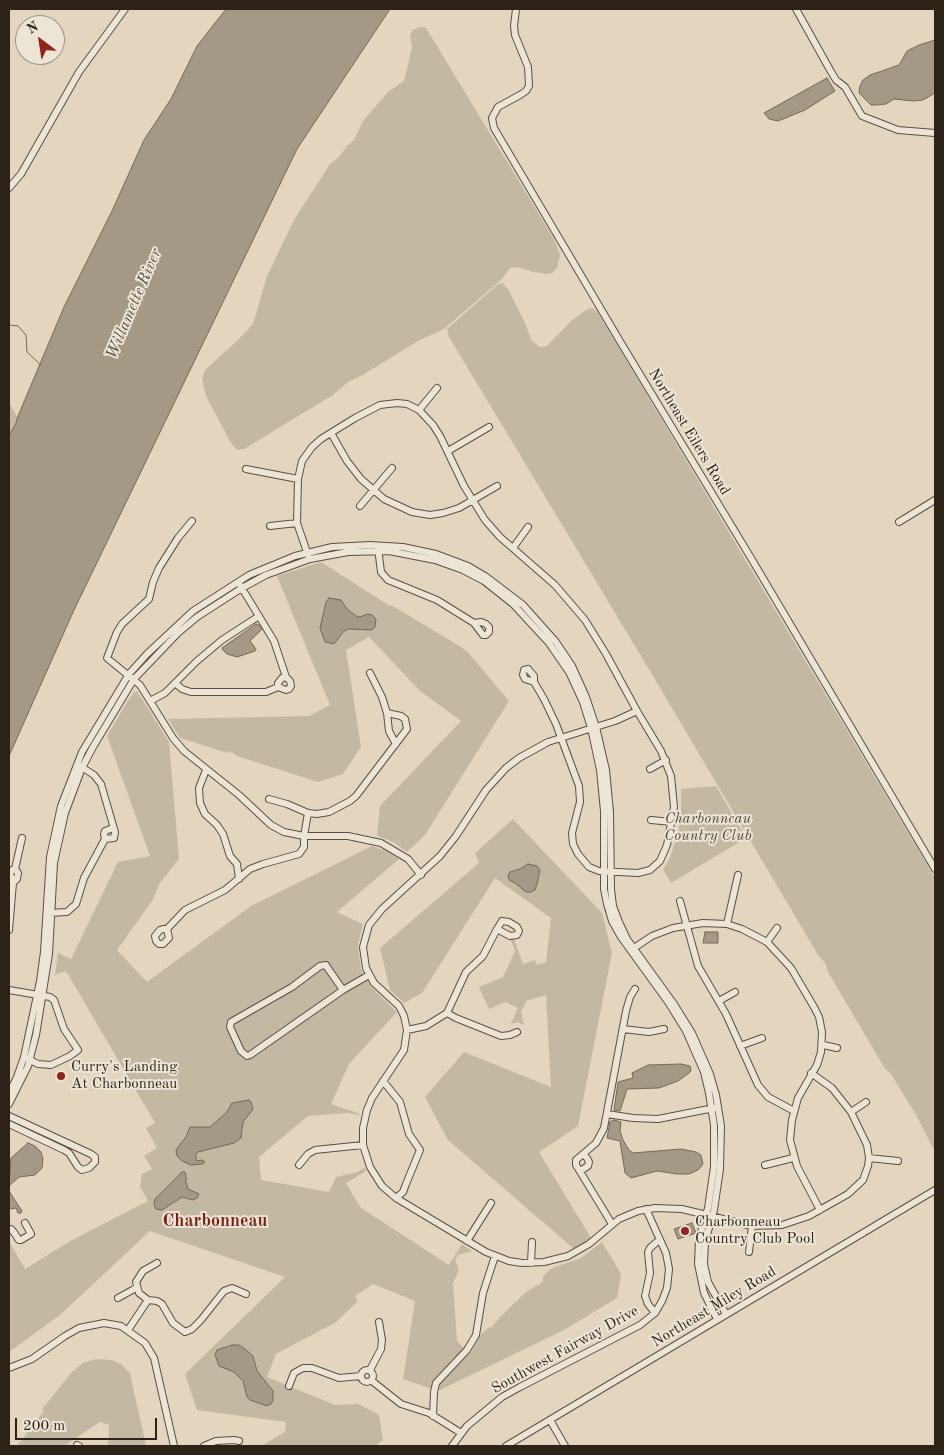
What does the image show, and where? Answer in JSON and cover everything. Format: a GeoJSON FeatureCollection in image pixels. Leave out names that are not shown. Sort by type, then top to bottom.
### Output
{"type":"FeatureCollection","features":[{"type":"Feature","properties":{"kind":"street"},"geometry":{"type":"LineString","coordinates":[[9,188],[21,174],[79,72],[125,9]]}},
{"type":"Feature","properties":{"kind":"street","name":"Northeast Eilers Road"},"geometry":{"type":"LineString","coordinates":[[516,9],[515,36],[528,67],[529,86],[526,91],[498,107],[494,112],[492,123],[620,343],[766,583],[935,869]]}},
{"type":"Feature","properties":{"kind":"street"},"geometry":{"type":"LineString","coordinates":[[796,9],[836,80],[844,87],[862,116],[898,130],[935,133]]}},
{"type":"Feature","properties":{"kind":"street"},"geometry":{"type":"LineString","coordinates":[[419,410],[437,388]]}},
{"type":"Feature","properties":{"kind":"street"},"geometry":{"type":"LineString","coordinates":[[308,556],[297,523],[298,479],[299,470],[304,458],[312,447],[355,418],[380,405],[407,404],[419,410],[433,425],[472,500],[492,529],[555,585],[578,610],[606,654],[666,760],[673,787],[674,807],[667,845],[660,862],[654,868],[642,873],[607,872],[589,867],[578,854],[573,844],[572,828],[578,811],[580,791],[550,709],[534,682]]}},
{"type":"Feature","properties":{"kind":"street"},"geometry":{"type":"LineString","coordinates":[[448,451],[489,427]]}},
{"type":"Feature","properties":{"kind":"street"},"geometry":{"type":"LineString","coordinates":[[331,433],[350,466],[373,491],[402,508],[430,515],[451,511],[497,486]]}},
{"type":"Feature","properties":{"kind":"street"},"geometry":{"type":"LineString","coordinates":[[360,506],[392,468]]}},
{"type":"Feature","properties":{"kind":"street"},"geometry":{"type":"LineString","coordinates":[[246,469],[298,479]]}},
{"type":"Feature","properties":{"kind":"street"},"geometry":{"type":"LineString","coordinates":[[899,522],[935,500]]}},
{"type":"Feature","properties":{"kind":"street"},"geometry":{"type":"LineString","coordinates":[[192,521],[178,538],[159,568],[149,599],[122,624],[117,632],[107,658],[132,677],[150,700],[180,747],[206,770],[239,794],[271,825],[284,832],[304,836],[339,835],[371,840],[399,852],[412,863],[421,875]]}},
{"type":"Feature","properties":{"kind":"street"},"geometry":{"type":"LineString","coordinates":[[270,526],[297,523]]}},
{"type":"Feature","properties":{"kind":"street"},"geometry":{"type":"LineString","coordinates":[[513,548],[528,527]]}},
{"type":"Feature","properties":{"kind":"street"},"geometry":{"type":"LineString","coordinates":[[9,1104],[22,1079],[27,1059],[30,1032],[39,995],[58,840],[65,813],[79,766],[132,677],[188,625],[262,569],[344,546],[378,548],[397,546],[423,550],[459,562],[485,576],[523,605],[549,633],[572,666],[586,696],[594,727],[600,770],[607,872],[604,889],[610,912],[617,931],[668,1002],[686,1031],[704,1072],[715,1108],[714,1167],[705,1242],[705,1273],[726,1314]]}},
{"type":"Feature","properties":{"kind":"street"},"geometry":{"type":"LineString","coordinates":[[378,548],[381,572],[388,580],[437,600],[474,623]]}},
{"type":"Feature","properties":{"kind":"street"},"geometry":{"type":"LineString","coordinates":[[175,684],[186,692],[196,693],[266,692],[278,687],[286,690],[291,686],[277,649],[240,584]]}},
{"type":"Feature","properties":{"kind":"street"},"geometry":{"type":"LineString","coordinates":[[150,700],[165,693],[214,646],[259,616]]}},
{"type":"Feature","properties":{"kind":"street"},"geometry":{"type":"LineString","coordinates":[[370,673],[382,697],[387,713],[389,731],[396,744]]}},
{"type":"Feature","properties":{"kind":"street"},"geometry":{"type":"LineString","coordinates":[[278,687],[279,682],[286,677]]}},
{"type":"Feature","properties":{"kind":"street"},"geometry":{"type":"LineString","coordinates":[[637,711],[623,719],[561,738],[534,749],[519,758],[500,774],[486,790],[448,846],[432,865],[382,909],[369,925],[364,937],[364,963],[369,975],[378,987],[398,1006],[404,1016],[407,1030],[404,1050],[366,1110],[363,1146],[375,1177],[396,1198],[495,1256],[531,1263],[552,1261],[575,1252],[589,1244],[612,1224],[630,1214],[646,1209],[672,1208],[752,1226],[782,1225],[802,1219],[848,1194],[860,1183],[866,1172],[869,1158],[866,1140],[851,1112],[832,1088],[811,1073]]}},
{"type":"Feature","properties":{"kind":"street"},"geometry":{"type":"LineString","coordinates":[[268,799],[287,804],[308,813],[317,814],[329,812],[350,801],[405,733],[408,724],[405,718],[387,713]]}},
{"type":"Feature","properties":{"kind":"street"},"geometry":{"type":"LineString","coordinates":[[650,769],[666,760]]}},
{"type":"Feature","properties":{"kind":"street"},"geometry":{"type":"LineString","coordinates":[[48,912],[67,912],[76,904],[84,878],[105,840],[104,834],[113,828],[101,784],[94,775],[79,766]]}},
{"type":"Feature","properties":{"kind":"street"},"geometry":{"type":"LineString","coordinates":[[206,770],[199,788],[200,803],[205,814],[221,829],[230,856],[237,864],[250,869]]}},
{"type":"Feature","properties":{"kind":"street"},"geometry":{"type":"LineString","coordinates":[[167,929],[185,910],[225,890],[250,869],[299,854],[304,847],[308,813]]}},
{"type":"Feature","properties":{"kind":"street"},"geometry":{"type":"LineString","coordinates":[[651,820],[672,822]]}},
{"type":"Feature","properties":{"kind":"street"},"geometry":{"type":"LineString","coordinates":[[9,930],[12,883],[18,879],[18,873],[15,869],[22,838]]}},
{"type":"Feature","properties":{"kind":"street"},"geometry":{"type":"LineString","coordinates":[[237,864],[239,879]]}},
{"type":"Feature","properties":{"kind":"street"},"geometry":{"type":"LineString","coordinates":[[727,924],[738,875]]}},
{"type":"Feature","properties":{"kind":"street"},"geometry":{"type":"LineString","coordinates":[[680,901],[698,966],[719,1001],[761,1090],[773,1100],[794,1110]]}},
{"type":"Feature","properties":{"kind":"street"},"geometry":{"type":"LineString","coordinates":[[632,950],[652,936],[686,925],[703,923],[727,924],[742,929],[767,942],[791,968],[809,996],[819,1017],[823,1045],[818,1061],[800,1092],[794,1110],[790,1140],[793,1158],[820,1210]]}},
{"type":"Feature","properties":{"kind":"street"},"geometry":{"type":"LineString","coordinates":[[767,942],[777,928]]}},
{"type":"Feature","properties":{"kind":"street"},"geometry":{"type":"LineString","coordinates":[[407,1030],[426,1026],[448,1012],[466,972],[482,956],[497,929]]}},
{"type":"Feature","properties":{"kind":"street"},"geometry":{"type":"LineString","coordinates":[[343,990],[326,965],[320,966],[298,983],[231,1022],[230,1026],[241,1051],[247,1056],[250,1055],[343,990],[369,975]]}},
{"type":"Feature","properties":{"kind":"street"},"geometry":{"type":"LineString","coordinates":[[612,1224],[576,1165],[576,1160],[599,1140],[604,1128],[630,997],[635,988]]}},
{"type":"Feature","properties":{"kind":"street"},"geometry":{"type":"LineString","coordinates":[[9,990],[39,995],[54,1000],[64,1029],[78,1050],[70,1056],[50,1065],[38,1064],[27,1059]]}},
{"type":"Feature","properties":{"kind":"street"},"geometry":{"type":"LineString","coordinates":[[719,1001],[735,992]]}},
{"type":"Feature","properties":{"kind":"street"},"geometry":{"type":"LineString","coordinates":[[448,1012],[456,1018],[501,1036],[510,1036],[517,1032]]}},
{"type":"Feature","properties":{"kind":"street"},"geometry":{"type":"LineString","coordinates":[[623,1029],[649,1032],[664,1028]]}},
{"type":"Feature","properties":{"kind":"street"},"geometry":{"type":"LineString","coordinates":[[740,1046],[762,1038]]}},
{"type":"Feature","properties":{"kind":"street"},"geometry":{"type":"LineString","coordinates":[[823,1045],[838,1048]]}},
{"type":"Feature","properties":{"kind":"street"},"geometry":{"type":"LineString","coordinates":[[9,1093],[27,1059]]}},
{"type":"Feature","properties":{"kind":"street"},"geometry":{"type":"LineString","coordinates":[[383,1081],[400,1102],[409,1134],[420,1150],[406,1184],[396,1198]]}},
{"type":"Feature","properties":{"kind":"street"},"geometry":{"type":"LineString","coordinates":[[851,1112],[866,1102]]}},
{"type":"Feature","properties":{"kind":"street"},"geometry":{"type":"LineString","coordinates":[[607,1114],[658,1119],[715,1108]]}},
{"type":"Feature","properties":{"kind":"street"},"geometry":{"type":"LineString","coordinates":[[9,1116],[91,1154],[95,1157],[95,1162],[89,1168],[82,1170],[64,1150],[9,1124]]}},
{"type":"Feature","properties":{"kind":"street"},"geometry":{"type":"LineString","coordinates":[[300,1165],[308,1154],[315,1150],[363,1146]]}},
{"type":"Feature","properties":{"kind":"street"},"geometry":{"type":"LineString","coordinates":[[580,1171],[588,1166],[589,1162],[583,1154]]}},
{"type":"Feature","properties":{"kind":"street"},"geometry":{"type":"LineString","coordinates":[[765,1165],[793,1158]]}},
{"type":"Feature","properties":{"kind":"street"},"geometry":{"type":"LineString","coordinates":[[869,1158],[898,1161]]}},
{"type":"Feature","properties":{"kind":"street","name":"Northeast Miley Road"},"geometry":{"type":"LineString","coordinates":[[506,1446],[935,1190]]}},
{"type":"Feature","properties":{"kind":"street"},"geometry":{"type":"LineString","coordinates":[[468,1241],[491,1203]]}},
{"type":"Feature","properties":{"kind":"street","name":"Southwest Fairway Drive"},"geometry":{"type":"LineString","coordinates":[[452,1446],[461,1433],[475,1419],[502,1397],[640,1325],[654,1313],[664,1297],[668,1279],[666,1253],[646,1209]]}},
{"type":"Feature","properties":{"kind":"street"},"geometry":{"type":"LineString","coordinates":[[708,1217],[699,1239],[699,1271],[704,1293],[717,1319]]}},
{"type":"Feature","properties":{"kind":"street"},"geometry":{"type":"LineString","coordinates":[[9,1230],[11,1229],[21,1240],[31,1234],[25,1223]]}},
{"type":"Feature","properties":{"kind":"street"},"geometry":{"type":"LineString","coordinates":[[749,1252],[752,1226]]}},
{"type":"Feature","properties":{"kind":"street"},"geometry":{"type":"LineString","coordinates":[[654,1313],[645,1296],[650,1272],[648,1252],[659,1240]]}},
{"type":"Feature","properties":{"kind":"street"},"geometry":{"type":"LineString","coordinates":[[531,1263],[532,1242]]}},
{"type":"Feature","properties":{"kind":"street"},"geometry":{"type":"LineString","coordinates":[[433,1416],[436,1383],[467,1350],[476,1335],[483,1293],[495,1256]]}},
{"type":"Feature","properties":{"kind":"street"},"geometry":{"type":"LineString","coordinates":[[157,1263],[146,1268],[140,1274],[136,1282],[136,1288],[148,1300],[157,1301],[162,1304],[173,1323],[185,1332],[192,1329],[201,1320],[224,1291],[232,1288],[246,1294]]}},
{"type":"Feature","properties":{"kind":"street"},"geometry":{"type":"LineString","coordinates":[[118,1298],[136,1288]]}},
{"type":"Feature","properties":{"kind":"street"},"geometry":{"type":"LineString","coordinates":[[128,1330],[148,1300]]}},
{"type":"Feature","properties":{"kind":"street"},"geometry":{"type":"LineString","coordinates":[[379,1322],[382,1340],[381,1349],[370,1370],[372,1380],[401,1404],[433,1416],[461,1433]]}},
{"type":"Feature","properties":{"kind":"street"},"geometry":{"type":"LineString","coordinates":[[9,1368],[32,1359],[72,1331],[87,1325],[114,1324],[128,1330],[145,1343],[154,1358],[174,1446]]}},
{"type":"Feature","properties":{"kind":"street"},"geometry":{"type":"LineString","coordinates":[[289,1386],[294,1373],[303,1368],[312,1368],[339,1378],[360,1376],[366,1381],[372,1380]]}},
{"type":"Feature","properties":{"kind":"street"},"geometry":{"type":"LineString","coordinates":[[360,1376],[364,1370],[370,1370]]}},
{"type":"Feature","properties":{"kind":"street"},"geometry":{"type":"LineString","coordinates":[[550,1420],[565,1446]]}},
{"type":"Feature","properties":{"kind":"street"},"geometry":{"type":"LineString","coordinates":[[204,1446],[216,1440],[234,1440],[239,1442]]}},
{"type":"Feature","properties":{"kind":"green space"},"geometry":{"type":"Polygon","coordinates":[[[421,27],[426,28],[554,239],[560,255],[557,268],[548,274],[517,267],[510,268],[502,279],[444,329],[418,341],[348,382],[333,395],[244,449],[237,450],[231,443],[206,396],[202,379],[205,370],[253,324],[267,276],[294,220],[330,164],[354,140],[363,121],[388,92],[404,81],[412,48],[410,35],[413,30],[421,27]]]}},
{"type":"Feature","properties":{"kind":"green space"},"geometry":{"type":"Polygon","coordinates":[[[502,283],[508,289],[526,325],[531,340],[540,347],[547,346],[572,320],[586,310],[592,308],[597,311],[935,878],[935,1152],[916,1115],[891,1074],[884,1067],[828,972],[825,963],[818,955],[449,337],[447,329],[497,285],[502,283]]]}},
{"type":"Feature","properties":{"kind":"green space"},"geometry":{"type":"Polygon","coordinates":[[[9,402],[18,419],[9,436],[9,402]]]}},
{"type":"Feature","properties":{"kind":"green space"},"geometry":{"type":"Polygon","coordinates":[[[321,562],[390,606],[466,650],[509,701],[425,835],[407,852],[393,842],[377,836],[380,806],[461,721],[420,691],[369,637],[346,650],[361,747],[343,774],[318,782],[237,756],[230,751],[228,753],[180,738],[168,719],[309,716],[330,705],[277,576],[321,562]]]}},
{"type":"Feature","properties":{"kind":"green space"},"geometry":{"type":"Polygon","coordinates":[[[137,691],[169,742],[179,859],[160,883],[152,901],[117,950],[147,982],[251,906],[372,846],[386,851],[399,859],[337,912],[363,924],[358,945],[361,970],[372,988],[397,1012],[349,1064],[331,1104],[360,1115],[347,1113],[308,1116],[259,1157],[261,1180],[329,1192],[336,1177],[358,1172],[364,1168],[366,1171],[346,1183],[361,1208],[449,1265],[462,1244],[472,1251],[458,1255],[455,1260],[459,1270],[453,1283],[457,1341],[465,1349],[437,1376],[432,1389],[403,1379],[415,1301],[373,1284],[355,1296],[358,1301],[336,1322],[276,1354],[267,1377],[335,1405],[358,1404],[379,1415],[383,1440],[375,1446],[261,1446],[285,1432],[286,1422],[197,1410],[185,1374],[285,1277],[150,1231],[60,1315],[9,1352],[9,1241],[25,1269],[72,1240],[148,1201],[140,1187],[142,1174],[152,1169],[144,1156],[157,1148],[146,1128],[155,1123],[66,971],[55,975],[58,953],[71,959],[118,862],[150,856],[107,736],[127,702],[134,692],[137,691]]]}},
{"type":"Feature","properties":{"kind":"green space","name":"Charbonneau Country Club"},"geometry":{"type":"Polygon","coordinates":[[[716,786],[746,838],[671,883],[663,869],[669,860],[678,834],[681,789],[716,786]]]}},
{"type":"Feature","properties":{"kind":"green space"},"geometry":{"type":"Polygon","coordinates":[[[513,819],[602,913],[612,953],[578,1126],[539,1152],[591,1238],[574,1249],[448,1140],[425,1097],[464,1052],[551,1087],[546,995],[526,1001],[521,1012],[524,1025],[518,1022],[511,1024],[518,1008],[505,1002],[489,1009],[479,987],[503,977],[515,951],[510,938],[514,939],[523,964],[535,960],[537,965],[546,962],[551,918],[495,878],[422,993],[404,1003],[390,990],[380,948],[479,863],[475,853],[513,819]]]}},
{"type":"Feature","properties":{"kind":"green space"},"geometry":{"type":"Polygon","coordinates":[[[602,1242],[621,1274],[617,1298],[564,1330],[438,1391],[441,1382],[472,1351],[481,1334],[489,1327],[491,1328],[526,1292],[543,1282],[543,1276],[552,1268],[581,1258],[602,1242]]]}},
{"type":"Feature","properties":{"kind":"green space"},"geometry":{"type":"Polygon","coordinates":[[[96,1359],[112,1360],[121,1364],[130,1373],[146,1446],[108,1446],[109,1425],[100,1422],[64,1446],[17,1446],[44,1411],[42,1409],[72,1372],[83,1363],[96,1359]]]}},
{"type":"Feature","properties":{"kind":"water","name":"Willamette River"},"geometry":{"type":"Polygon","coordinates":[[[226,9],[390,9],[297,149],[74,610],[9,756],[9,436],[64,307],[112,211],[144,140],[171,99],[197,46],[226,9]]]}},
{"type":"Feature","properties":{"kind":"water"},"geometry":{"type":"Polygon","coordinates":[[[935,40],[935,93],[923,100],[894,99],[886,104],[871,105],[859,93],[863,80],[870,75],[899,65],[907,51],[935,40]]]}},
{"type":"Feature","properties":{"kind":"water"},"geometry":{"type":"Polygon","coordinates":[[[827,78],[835,91],[805,110],[778,121],[769,119],[764,113],[827,78]]]}},
{"type":"Feature","properties":{"kind":"water"},"geometry":{"type":"Polygon","coordinates":[[[329,598],[341,600],[347,609],[356,616],[372,615],[376,619],[375,627],[372,630],[348,629],[343,632],[334,644],[325,642],[320,628],[326,602],[329,598]]]}},
{"type":"Feature","properties":{"kind":"water"},"geometry":{"type":"Polygon","coordinates":[[[256,624],[261,626],[262,629],[250,641],[256,649],[255,651],[237,657],[227,654],[223,650],[222,648],[256,624]]]}},
{"type":"Feature","properties":{"kind":"water"},"geometry":{"type":"Polygon","coordinates":[[[528,864],[537,866],[540,870],[535,890],[531,892],[526,892],[509,880],[508,876],[510,872],[528,864]]]}},
{"type":"Feature","properties":{"kind":"water"},"geometry":{"type":"Polygon","coordinates":[[[705,932],[718,932],[718,943],[703,943],[705,932]]]}},
{"type":"Feature","properties":{"kind":"water"},"geometry":{"type":"Polygon","coordinates":[[[681,1064],[690,1066],[691,1071],[678,1081],[659,1088],[627,1089],[620,1111],[614,1110],[618,1082],[633,1078],[632,1073],[648,1065],[681,1064]]]}},
{"type":"Feature","properties":{"kind":"water"},"geometry":{"type":"Polygon","coordinates":[[[249,1100],[253,1109],[243,1122],[241,1138],[234,1143],[198,1152],[196,1154],[196,1161],[202,1160],[205,1162],[202,1164],[191,1165],[182,1161],[177,1156],[176,1151],[186,1137],[190,1127],[210,1127],[227,1112],[232,1103],[249,1100]]]}},
{"type":"Feature","properties":{"kind":"water"},"geometry":{"type":"Polygon","coordinates":[[[614,1120],[621,1122],[620,1131],[623,1140],[633,1153],[681,1149],[701,1155],[703,1164],[698,1170],[689,1174],[657,1171],[631,1178],[625,1173],[620,1141],[607,1138],[610,1122],[614,1120]]]}},
{"type":"Feature","properties":{"kind":"water"},"geometry":{"type":"Polygon","coordinates":[[[28,1143],[35,1146],[41,1152],[43,1159],[42,1168],[35,1175],[19,1177],[9,1186],[11,1158],[28,1143]]]}},
{"type":"Feature","properties":{"kind":"water"},"geometry":{"type":"Polygon","coordinates":[[[182,1172],[185,1172],[188,1189],[199,1194],[197,1198],[193,1200],[182,1197],[162,1210],[156,1209],[155,1199],[182,1172]]]}},
{"type":"Feature","properties":{"kind":"water"},"geometry":{"type":"Polygon","coordinates":[[[9,1191],[22,1211],[21,1213],[18,1213],[16,1208],[11,1209],[9,1206],[9,1191]]]}},
{"type":"Feature","properties":{"kind":"water","name":"Charbonneau Country Club Pool"},"geometry":{"type":"Polygon","coordinates":[[[692,1223],[696,1233],[678,1239],[674,1229],[692,1223]]]}},
{"type":"Feature","properties":{"kind":"water"},"geometry":{"type":"Polygon","coordinates":[[[232,1345],[239,1345],[253,1356],[257,1371],[273,1391],[273,1401],[271,1404],[267,1406],[250,1400],[247,1397],[243,1381],[234,1372],[219,1366],[215,1355],[217,1350],[232,1345]]]}},
{"type":"Feature","properties":{"kind":"waterway"},"geometry":{"type":"LineString","coordinates":[[9,325],[18,326],[26,335],[27,352],[41,365]]}},
{"type":"Feature","properties":{"kind":"place","name":"Curry's Landing At Charbonneau"},"geometry":{"type":"Point","coordinates":[61,1076]}},
{"type":"Feature","properties":{"kind":"place","name":"Charbonneau Country Club Pool"},"geometry":{"type":"Point","coordinates":[685,1231]}},
{"type":"Feature","properties":{"kind":"district","name":"Charbonneau"},"geometry":{"type":"Point","coordinates":[215,1221]}}]}
